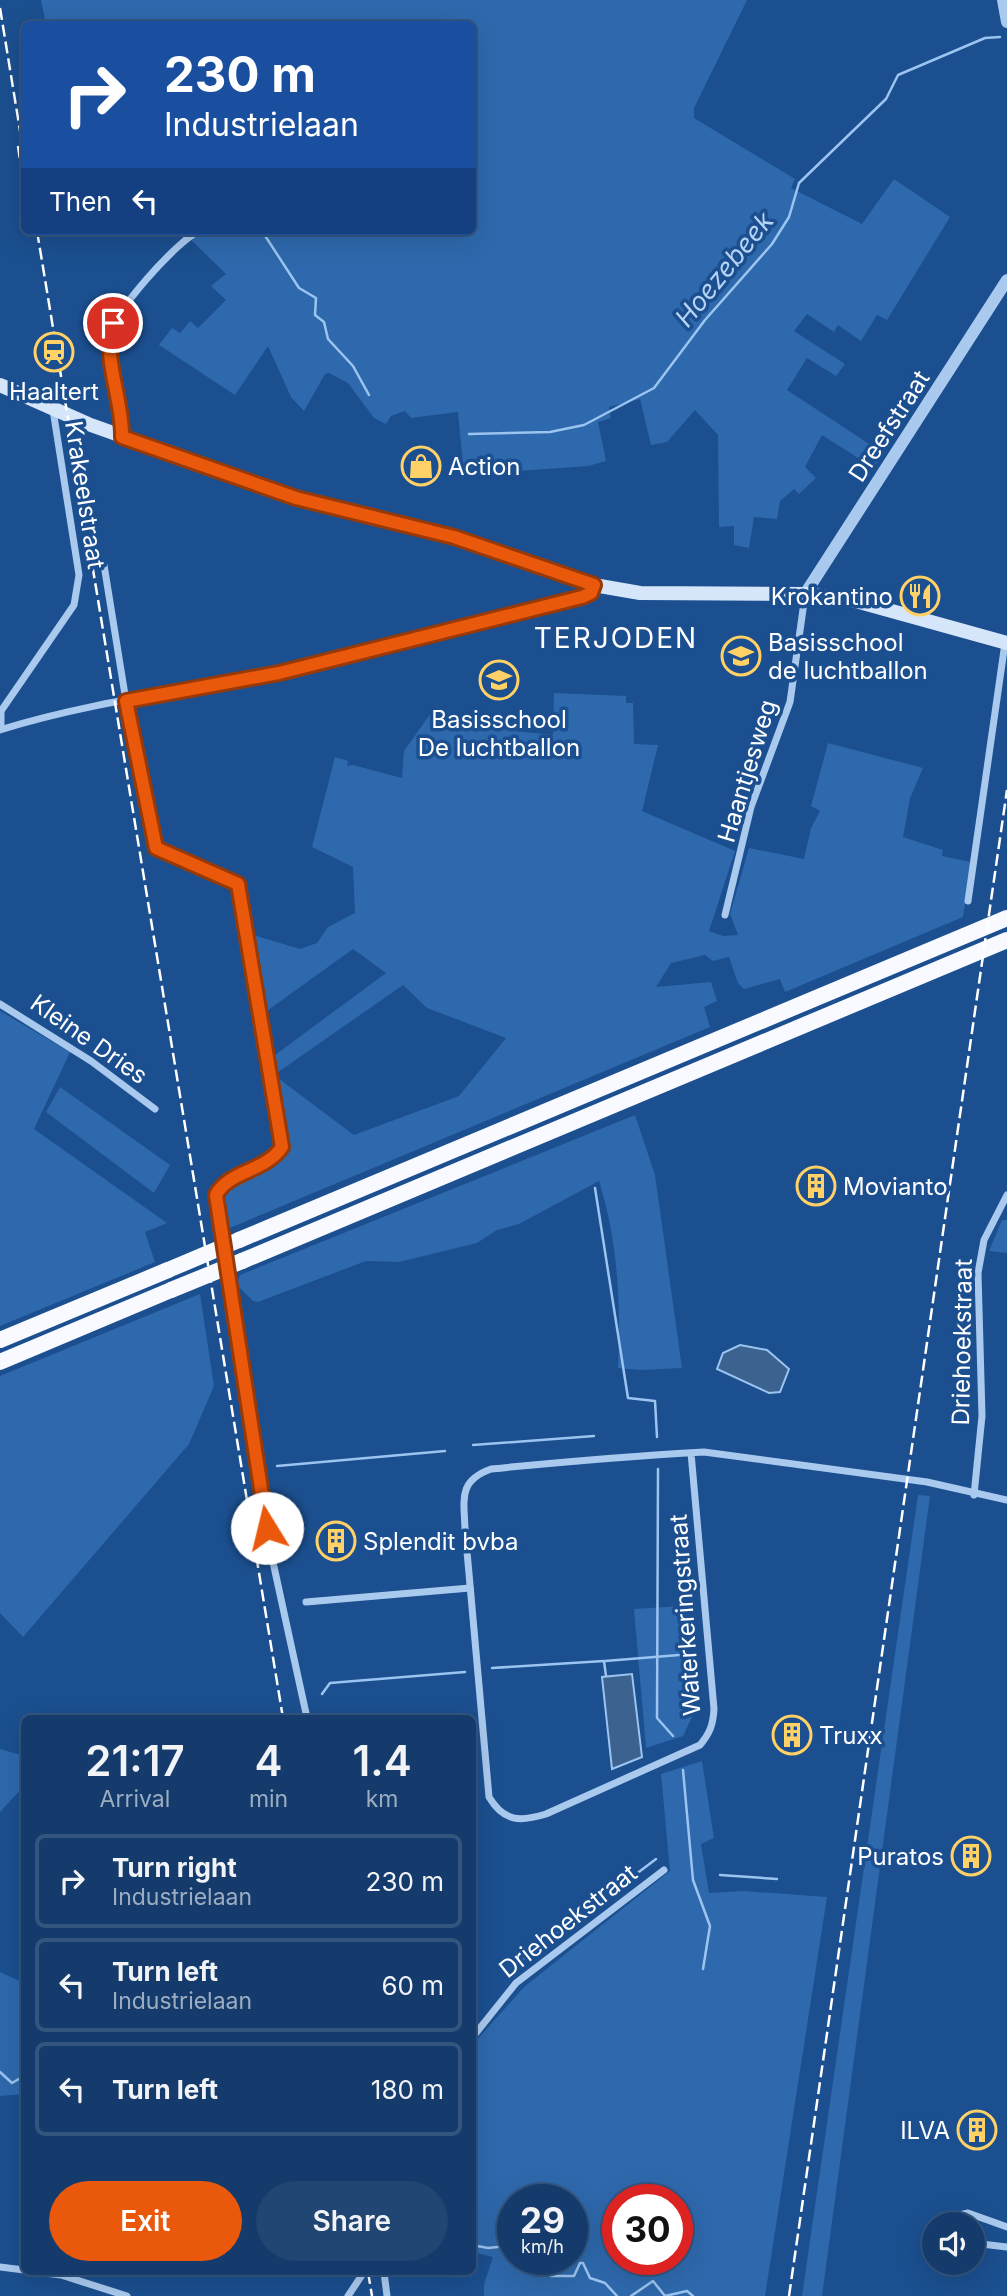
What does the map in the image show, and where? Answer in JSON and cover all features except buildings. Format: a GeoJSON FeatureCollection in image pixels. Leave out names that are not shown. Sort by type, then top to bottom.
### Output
{"type":"FeatureCollection","features":[{"type":"Feature","properties":{"kind":"highway"},"geometry":{"type":"LineString","coordinates":[[0,1339],[1007,918]]}},
{"type":"Feature","properties":{"kind":"highway"},"geometry":{"type":"LineString","coordinates":[[0,1362],[1007,940]]}},
{"type":"Feature","properties":{"kind":"main road"},"geometry":{"type":"LineString","coordinates":[[0,385],[53,410],[122,437],[296,498],[454,537],[594,585],[640,593],[805,594],[852,600],[1006,643]]}},
{"type":"Feature","properties":{"kind":"street"},"geometry":{"type":"LineString","coordinates":[[1003,0],[1007,22]]}},
{"type":"Feature","properties":{"kind":"street"},"geometry":{"type":"LineString","coordinates":[[122,437],[122,417],[109,340],[113,323],[180,243],[193,235]]}},
{"type":"Feature","properties":{"kind":"street","name":"Dreefstraat"},"geometry":{"type":"LineString","coordinates":[[805,594],[1007,280]]}},
{"type":"Feature","properties":{"kind":"street","name":"Krakeelstraat"},"geometry":{"type":"LineString","coordinates":[[1,730],[1,710],[74,604],[78,591],[79,575],[53,410]]}},
{"type":"Feature","properties":{"kind":"street"},"geometry":{"type":"LineString","coordinates":[[104,565],[126,701],[156,848],[238,884],[282,1147],[274,1160],[221,1185],[216,1195],[271,1553],[306,1715]]}},
{"type":"Feature","properties":{"kind":"street"},"geometry":{"type":"LineString","coordinates":[[1,730],[126,701],[279,673],[459,629],[582,597],[591,593],[594,585]]}},
{"type":"Feature","properties":{"kind":"street","name":"Haantjesweg"},"geometry":{"type":"LineString","coordinates":[[724,915],[751,807],[790,702],[805,594]]}},
{"type":"Feature","properties":{"kind":"street"},"geometry":{"type":"LineString","coordinates":[[968,901],[1006,643]]}},
{"type":"Feature","properties":{"kind":"street","name":"Kleine Dries"},"geometry":{"type":"LineString","coordinates":[[0,1004],[91,1061],[155,1109]]}},
{"type":"Feature","properties":{"kind":"street","name":"Driehoekstraat"},"geometry":{"type":"LineString","coordinates":[[974,1495],[982,1416],[978,1273],[984,1240],[1007,1195]]}},
{"type":"Feature","properties":{"kind":"street","name":"Waterkeringstraat"},"geometry":{"type":"LineString","coordinates":[[691,1453],[714,1709],[713,1725],[700,1745],[546,1814],[529,1819],[507,1818],[497,1811],[489,1797],[464,1500],[466,1487],[475,1475],[491,1469],[600,1458],[691,1453],[804,1463],[927,1482],[974,1495],[1007,1500]]}},
{"type":"Feature","properties":{"kind":"street"},"geometry":{"type":"LineString","coordinates":[[306,1602],[470,1588]]}},
{"type":"Feature","properties":{"kind":"street","name":"Driehoekstraat"},"geometry":{"type":"LineString","coordinates":[[476,2033],[516,1983],[664,1870]]}},
{"type":"Feature","properties":{"kind":"street"},"geometry":{"type":"LineString","coordinates":[[985,2219],[1007,2227]]}},
{"type":"Feature","properties":{"kind":"street"},"geometry":{"type":"LineString","coordinates":[[985,2244],[1007,2247]]}},
{"type":"Feature","properties":{"kind":"street"},"geometry":{"type":"LineString","coordinates":[[0,2267],[21,2270]]}},
{"type":"Feature","properties":{"kind":"street"},"geometry":{"type":"LineString","coordinates":[[61,2275],[127,2296]]}},
{"type":"Feature","properties":{"kind":"street"},"geometry":{"type":"LineString","coordinates":[[348,2296],[362,2275]]}},
{"type":"Feature","properties":{"kind":"street"},"geometry":{"type":"LineString","coordinates":[[384,2275],[387,2296]]}},
{"type":"Feature","properties":{"kind":"shaded area"},"geometry":{"type":"Polygon","coordinates":[[[41,0],[747,0],[694,108],[694,118],[795,179],[791,188],[862,224],[894,179],[950,217],[887,320],[877,315],[861,341],[838,325],[834,332],[807,314],[794,331],[845,364],[836,376],[807,358],[787,390],[883,453],[874,468],[822,435],[805,467],[816,478],[799,494],[794,489],[780,501],[777,519],[754,517],[749,548],[734,545],[734,526],[719,527],[718,435],[695,410],[667,442],[651,445],[640,399],[609,407],[611,418],[598,422],[606,461],[588,466],[464,475],[458,412],[411,418],[405,411],[391,416],[386,424],[374,418],[348,383],[329,373],[325,374],[304,411],[291,397],[268,346],[235,395],[159,345],[172,328],[180,333],[190,321],[198,328],[226,300],[211,286],[226,274],[189,238],[195,235],[476,235],[476,21],[45,21],[41,0]]]}},
{"type":"Feature","properties":{"kind":"shaded area"},"geometry":{"type":"Polygon","coordinates":[[[554,693],[626,696],[626,703],[633,703],[634,744],[658,745],[642,811],[735,851],[709,931],[723,936],[738,935],[730,914],[749,848],[804,859],[811,828],[820,811],[811,806],[828,743],[923,768],[910,798],[903,837],[943,850],[942,856],[971,862],[963,917],[785,992],[780,979],[744,989],[738,983],[729,957],[713,961],[705,955],[671,963],[656,987],[711,982],[717,1001],[704,1007],[710,1027],[225,1230],[222,1207],[224,1193],[230,1184],[263,1172],[276,1165],[287,1154],[271,1058],[386,973],[353,949],[264,1013],[253,935],[300,949],[317,943],[328,927],[355,913],[353,867],[312,847],[335,757],[348,761],[347,766],[353,765],[402,778],[404,751],[436,706],[479,727],[553,735],[554,693]],[[403,985],[274,1075],[354,1135],[459,1096],[506,1038],[427,1008],[403,985]]]}},
{"type":"Feature","properties":{"kind":"shaded area"},"geometry":{"type":"Polygon","coordinates":[[[0,1011],[70,1052],[34,1129],[167,1223],[145,1232],[155,1262],[0,1326],[0,1011]]]}},
{"type":"Feature","properties":{"kind":"shaded area"},"geometry":{"type":"Polygon","coordinates":[[[60,1087],[170,1165],[154,1193],[46,1112],[60,1087]]]}},
{"type":"Feature","properties":{"kind":"shaded area"},"geometry":{"type":"Polygon","coordinates":[[[635,1115],[655,1175],[682,1368],[618,1368],[617,1273],[599,1181],[519,1224],[497,1230],[477,1243],[399,1262],[366,1261],[258,1302],[253,1301],[237,1285],[240,1275],[635,1115]]]}},
{"type":"Feature","properties":{"kind":"shaded area"},"geometry":{"type":"Polygon","coordinates":[[[1002,1220],[1007,1220],[1007,1253],[989,1251],[1002,1220]]]}},
{"type":"Feature","properties":{"kind":"shaded area"},"geometry":{"type":"Polygon","coordinates":[[[200,1294],[214,1386],[189,1444],[23,1637],[0,1613],[0,1376],[200,1294]]]}},
{"type":"Feature","properties":{"kind":"shaded area"},"geometry":{"type":"Polygon","coordinates":[[[740,1345],[767,1350],[789,1369],[780,1392],[769,1393],[717,1369],[723,1353],[740,1345]]]}},
{"type":"Feature","properties":{"kind":"shaded area"},"geometry":{"type":"Polygon","coordinates":[[[918,1495],[930,1496],[822,2296],[802,2296],[918,1495]]]}},
{"type":"Feature","properties":{"kind":"shaded area"},"geometry":{"type":"Polygon","coordinates":[[[682,1606],[693,1715],[683,1736],[646,1748],[634,1609],[682,1606]]]}},
{"type":"Feature","properties":{"kind":"shaded area"},"geometry":{"type":"Polygon","coordinates":[[[632,1674],[642,1757],[612,1769],[602,1677],[632,1674]]]}},
{"type":"Feature","properties":{"kind":"shaded area"},"geometry":{"type":"Polygon","coordinates":[[[0,1749],[21,1755],[21,1789],[0,1812],[0,1749]]]}},
{"type":"Feature","properties":{"kind":"shaded area"},"geometry":{"type":"Polygon","coordinates":[[[702,1761],[714,1838],[701,1844],[709,1893],[744,1891],[827,1897],[765,2296],[484,2296],[484,2284],[493,2257],[476,2253],[476,2041],[524,1987],[670,1871],[661,1774],[702,1761]]]}},
{"type":"Feature","properties":{"kind":"shaded area"},"geometry":{"type":"Polygon","coordinates":[[[0,1972],[21,1982],[21,2094],[0,2096],[0,1972]]]}},
{"type":"Feature","properties":{"kind":"waterway","name":"Hoezebeek"},"geometry":{"type":"LineString","coordinates":[[469,434],[550,432],[584,425],[654,388],[705,320],[772,244],[789,217],[799,183],[886,99],[898,75],[985,38],[1000,37]]}},
{"type":"Feature","properties":{"kind":"waterway","name":"Hoezebeek"},"geometry":{"type":"LineString","coordinates":[[265,235],[299,288],[316,298],[315,315],[324,322],[328,339],[353,366],[369,395]]}},
{"type":"Feature","properties":{"kind":"waterway"},"geometry":{"type":"LineString","coordinates":[[595,1188],[628,1398],[655,1401],[657,1437]]}},
{"type":"Feature","properties":{"kind":"waterway"},"geometry":{"type":"LineString","coordinates":[[473,1445],[594,1436]]}},
{"type":"Feature","properties":{"kind":"waterway"},"geometry":{"type":"LineString","coordinates":[[277,1466],[445,1451]]}},
{"type":"Feature","properties":{"kind":"waterway"},"geometry":{"type":"LineString","coordinates":[[658,1469],[657,1718],[673,1736]]}},
{"type":"Feature","properties":{"kind":"waterway"},"geometry":{"type":"LineString","coordinates":[[605,1661],[679,1655]]}},
{"type":"Feature","properties":{"kind":"waterway"},"geometry":{"type":"LineString","coordinates":[[492,1668],[604,1661],[606,1676]]}},
{"type":"Feature","properties":{"kind":"waterway"},"geometry":{"type":"LineString","coordinates":[[322,1694],[330,1683],[465,1672]]}},
{"type":"Feature","properties":{"kind":"waterway"},"geometry":{"type":"LineString","coordinates":[[683,1770],[693,1880],[710,1926],[703,1969]]}},
{"type":"Feature","properties":{"kind":"waterway"},"geometry":{"type":"LineString","coordinates":[[512,1968],[656,1859]]}},
{"type":"Feature","properties":{"kind":"waterway"},"geometry":{"type":"LineString","coordinates":[[720,1875],[777,1879]]}},
{"type":"Feature","properties":{"kind":"waterway"},"geometry":{"type":"LineString","coordinates":[[0,2072],[12,2083],[21,2078]]}},
{"type":"Feature","properties":{"kind":"waterway"},"geometry":{"type":"LineString","coordinates":[[476,2246],[497,2247]]}},
{"type":"Feature","properties":{"kind":"waterway"},"geometry":{"type":"LineString","coordinates":[[588,2274],[590,2278],[605,2283],[617,2296]]}},
{"type":"Feature","properties":{"kind":"waterway"},"geometry":{"type":"LineString","coordinates":[[549,2275],[574,2275]]}},
{"type":"Feature","properties":{"kind":"waterway"},"geometry":{"type":"LineString","coordinates":[[631,2296],[653,2281],[665,2296],[687,2291],[693,2296]]}},
{"type":"Feature","properties":{"kind":"railway"},"geometry":{"type":"LineString","coordinates":[[0,8],[21,137]]}},
{"type":"Feature","properties":{"kind":"railway"},"geometry":{"type":"LineString","coordinates":[[18,146],[21,167]]}},
{"type":"Feature","properties":{"kind":"railway"},"geometry":{"type":"LineString","coordinates":[[38,235],[283,1715]]}},
{"type":"Feature","properties":{"kind":"railway"},"geometry":{"type":"LineString","coordinates":[[789,2296],[1007,790]]}},
{"type":"Feature","properties":{"kind":"railway"},"geometry":{"type":"LineString","coordinates":[[368,2275],[372,2296]]}},
{"type":"Feature","properties":{"kind":"place","name":"Haaltert"},"geometry":{"type":"Point","coordinates":[54,352]}},
{"type":"Feature","properties":{"kind":"place","name":"Action"},"geometry":{"type":"Point","coordinates":[421,466]}},
{"type":"Feature","properties":{"kind":"place","name":"Krokantino"},"geometry":{"type":"Point","coordinates":[920,596]}},
{"type":"Feature","properties":{"kind":"place","name":"Basisschool de luchtballon"},"geometry":{"type":"Point","coordinates":[741,656]}},
{"type":"Feature","properties":{"kind":"place","name":"Basisschool De luchtballon"},"geometry":{"type":"Point","coordinates":[499,680]}},
{"type":"Feature","properties":{"kind":"place","name":"Movianto"},"geometry":{"type":"Point","coordinates":[816,1186]}},
{"type":"Feature","properties":{"kind":"place","name":"Splendit bvba"},"geometry":{"type":"Point","coordinates":[336,1541]}},
{"type":"Feature","properties":{"kind":"place","name":"Truxx"},"geometry":{"type":"Point","coordinates":[792,1735]}},
{"type":"Feature","properties":{"kind":"place","name":"Puratos"},"geometry":{"type":"Point","coordinates":[971,1856]}},
{"type":"Feature","properties":{"kind":"place","name":"ILVA"},"geometry":{"type":"Point","coordinates":[977,2130]}},
{"type":"Feature","properties":{"kind":"district","name":"TERJODEN"},"geometry":{"type":"Point","coordinates":[616,638]}},
{"type":"Feature","properties":{"kind":"route"},"geometry":{"type":"LineString","coordinates":[[113,323],[109,340],[122,417],[122,437],[296,498],[454,537],[594,585],[591,593],[582,597],[459,629],[279,673],[126,701],[156,848],[238,884],[252,966],[282,1147],[274,1160],[221,1185],[216,1195],[267,1528]]}}]}
